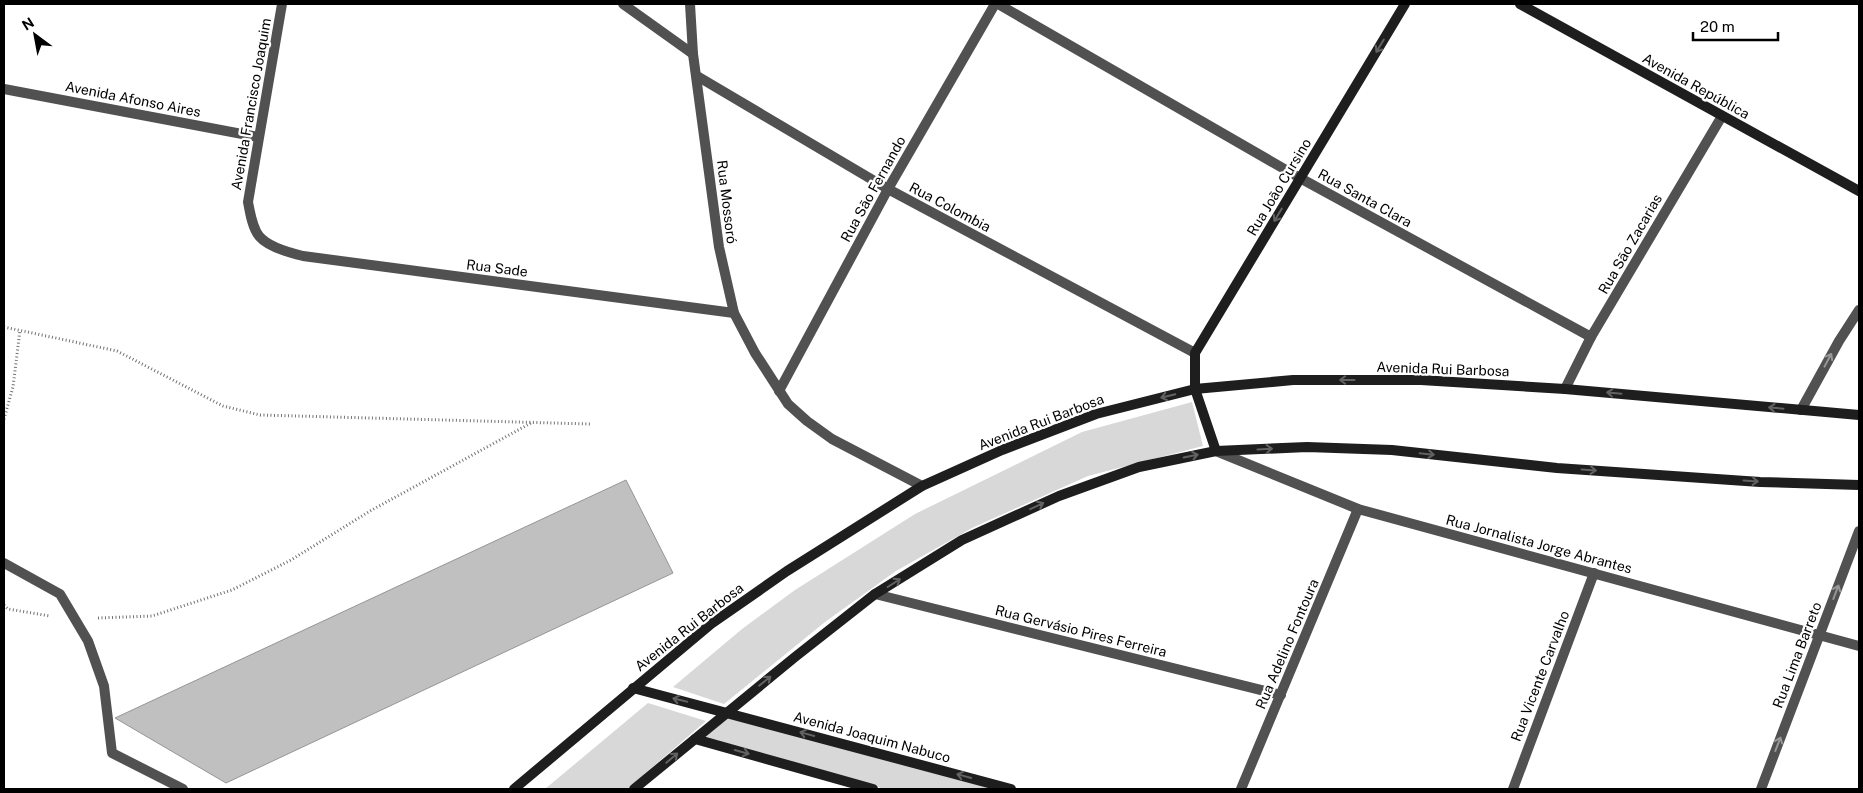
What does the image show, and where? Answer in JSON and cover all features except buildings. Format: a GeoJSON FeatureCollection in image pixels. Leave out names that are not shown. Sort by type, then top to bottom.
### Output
{"type":"FeatureCollection","features":[{"type":"Feature","properties":{"kind":"main road","name":"Rua João Cursino"},"geometry":{"type":"LineString","coordinates":[[1195,353],[1405,4]]}},
{"type":"Feature","properties":{"kind":"main road","name":"Avenida República"},"geometry":{"type":"LineString","coordinates":[[1520,4],[1859,191]]}},
{"type":"Feature","properties":{"kind":"main road"},"geometry":{"type":"LineString","coordinates":[[1195,353],[1195,389],[1216,451]]}},
{"type":"Feature","properties":{"kind":"main road","name":"Avenida Rui Barbosa"},"geometry":{"type":"LineString","coordinates":[[514,789],[711,624],[780,576],[922,486],[1002,450],[1096,414],[1195,389],[1292,380],[1421,380],[1565,389],[1859,415]]}},
{"type":"Feature","properties":{"kind":"main road"},"geometry":{"type":"LineString","coordinates":[[634,789],[875,594],[962,540],[1059,496],[1139,467],[1216,451],[1307,447],[1392,450],[1557,468],[1760,482],[1859,485]]}},
{"type":"Feature","properties":{"kind":"main road","name":"Avenida Joaquim Nabuco"},"geometry":{"type":"LineString","coordinates":[[634,688],[1011,789]]}},
{"type":"Feature","properties":{"kind":"main road"},"geometry":{"type":"LineString","coordinates":[[695,739],[873,789]]}},
{"type":"Feature","properties":{"kind":"street","name":"Avenida Francisco Joaquim"},"geometry":{"type":"LineString","coordinates":[[260,237],[248,202],[282,4]]}},
{"type":"Feature","properties":{"kind":"street"},"geometry":{"type":"LineString","coordinates":[[623,4],[693,54]]}},
{"type":"Feature","properties":{"kind":"street","name":"Rua Mossoró"},"geometry":{"type":"LineString","coordinates":[[690,4],[693,54],[719,247],[734,313],[754,353],[788,404],[832,439],[922,486]]}},
{"type":"Feature","properties":{"kind":"street","name":"Rua Santa Clara"},"geometry":{"type":"LineString","coordinates":[[997,4],[1300,178],[1591,337]]}},
{"type":"Feature","properties":{"kind":"street","name":"Rua São Fernando"},"geometry":{"type":"LineString","coordinates":[[779,391],[888,189],[997,4]]}},
{"type":"Feature","properties":{"kind":"street","name":"Rua Colombia"},"geometry":{"type":"LineString","coordinates":[[697,76],[888,189],[1195,353]]}},
{"type":"Feature","properties":{"kind":"street","name":"Avenida Afonso Aires"},"geometry":{"type":"LineString","coordinates":[[4,89],[258,137]]}},
{"type":"Feature","properties":{"kind":"street","name":"Rua São Zacarias"},"geometry":{"type":"LineString","coordinates":[[1565,389],[1591,337],[1722,116]]}},
{"type":"Feature","properties":{"kind":"street","name":"Rua Sade"},"geometry":{"type":"LineString","coordinates":[[260,237],[281,250],[303,256],[734,313]]}},
{"type":"Feature","properties":{"kind":"street"},"geometry":{"type":"LineString","coordinates":[[1801,410],[1839,341],[1859,310]]}},
{"type":"Feature","properties":{"kind":"street","name":"Rua Jornalista Jorge Abrantes"},"geometry":{"type":"LineString","coordinates":[[1216,451],[1358,509],[1859,646]]}},
{"type":"Feature","properties":{"kind":"street","name":"Rua Adelino Fontoura"},"geometry":{"type":"LineString","coordinates":[[1241,789],[1358,509]]}},
{"type":"Feature","properties":{"kind":"street","name":"Rua Lima Barreto"},"geometry":{"type":"LineString","coordinates":[[1760,789],[1859,531]]}},
{"type":"Feature","properties":{"kind":"street"},"geometry":{"type":"LineString","coordinates":[[4,564],[60,594],[88,641],[104,686],[112,753],[183,789]]}},
{"type":"Feature","properties":{"kind":"street","name":"Rua Vicente Carvalho"},"geometry":{"type":"LineString","coordinates":[[1513,789],[1594,573]]}},
{"type":"Feature","properties":{"kind":"street","name":"Rua Gervásio Pires Ferreira"},"geometry":{"type":"LineString","coordinates":[[875,594],[1280,695]]}},
{"type":"Feature","properties":{"kind":"path"},"geometry":{"type":"LineString","coordinates":[[4,327],[117,351],[223,406],[260,415],[590,424]]}},
{"type":"Feature","properties":{"kind":"path"},"geometry":{"type":"LineString","coordinates":[[4,419],[12,387],[20,330]]}},
{"type":"Feature","properties":{"kind":"path"},"geometry":{"type":"LineString","coordinates":[[4,605],[8,609],[75,620],[152,616],[232,590],[290,560],[370,511],[532,422]]}},
{"type":"Feature","properties":{"kind":"shaded area"},"geometry":{"type":"Polygon","coordinates":[[[1192,402],[1203,446],[1088,476],[974,527],[896,571],[825,622],[724,704],[673,687],[742,629],[795,590],[915,514],[1082,432],[1192,402]]]}},
{"type":"Feature","properties":{"kind":"shaded area"},"geometry":{"type":"Polygon","coordinates":[[[648,703],[706,721],[627,789],[545,789],[648,703]]]}},
{"type":"Feature","properties":{"kind":"shaded area"},"geometry":{"type":"Polygon","coordinates":[[[728,714],[992,789],[885,789],[698,738],[728,714]]]}}]}
